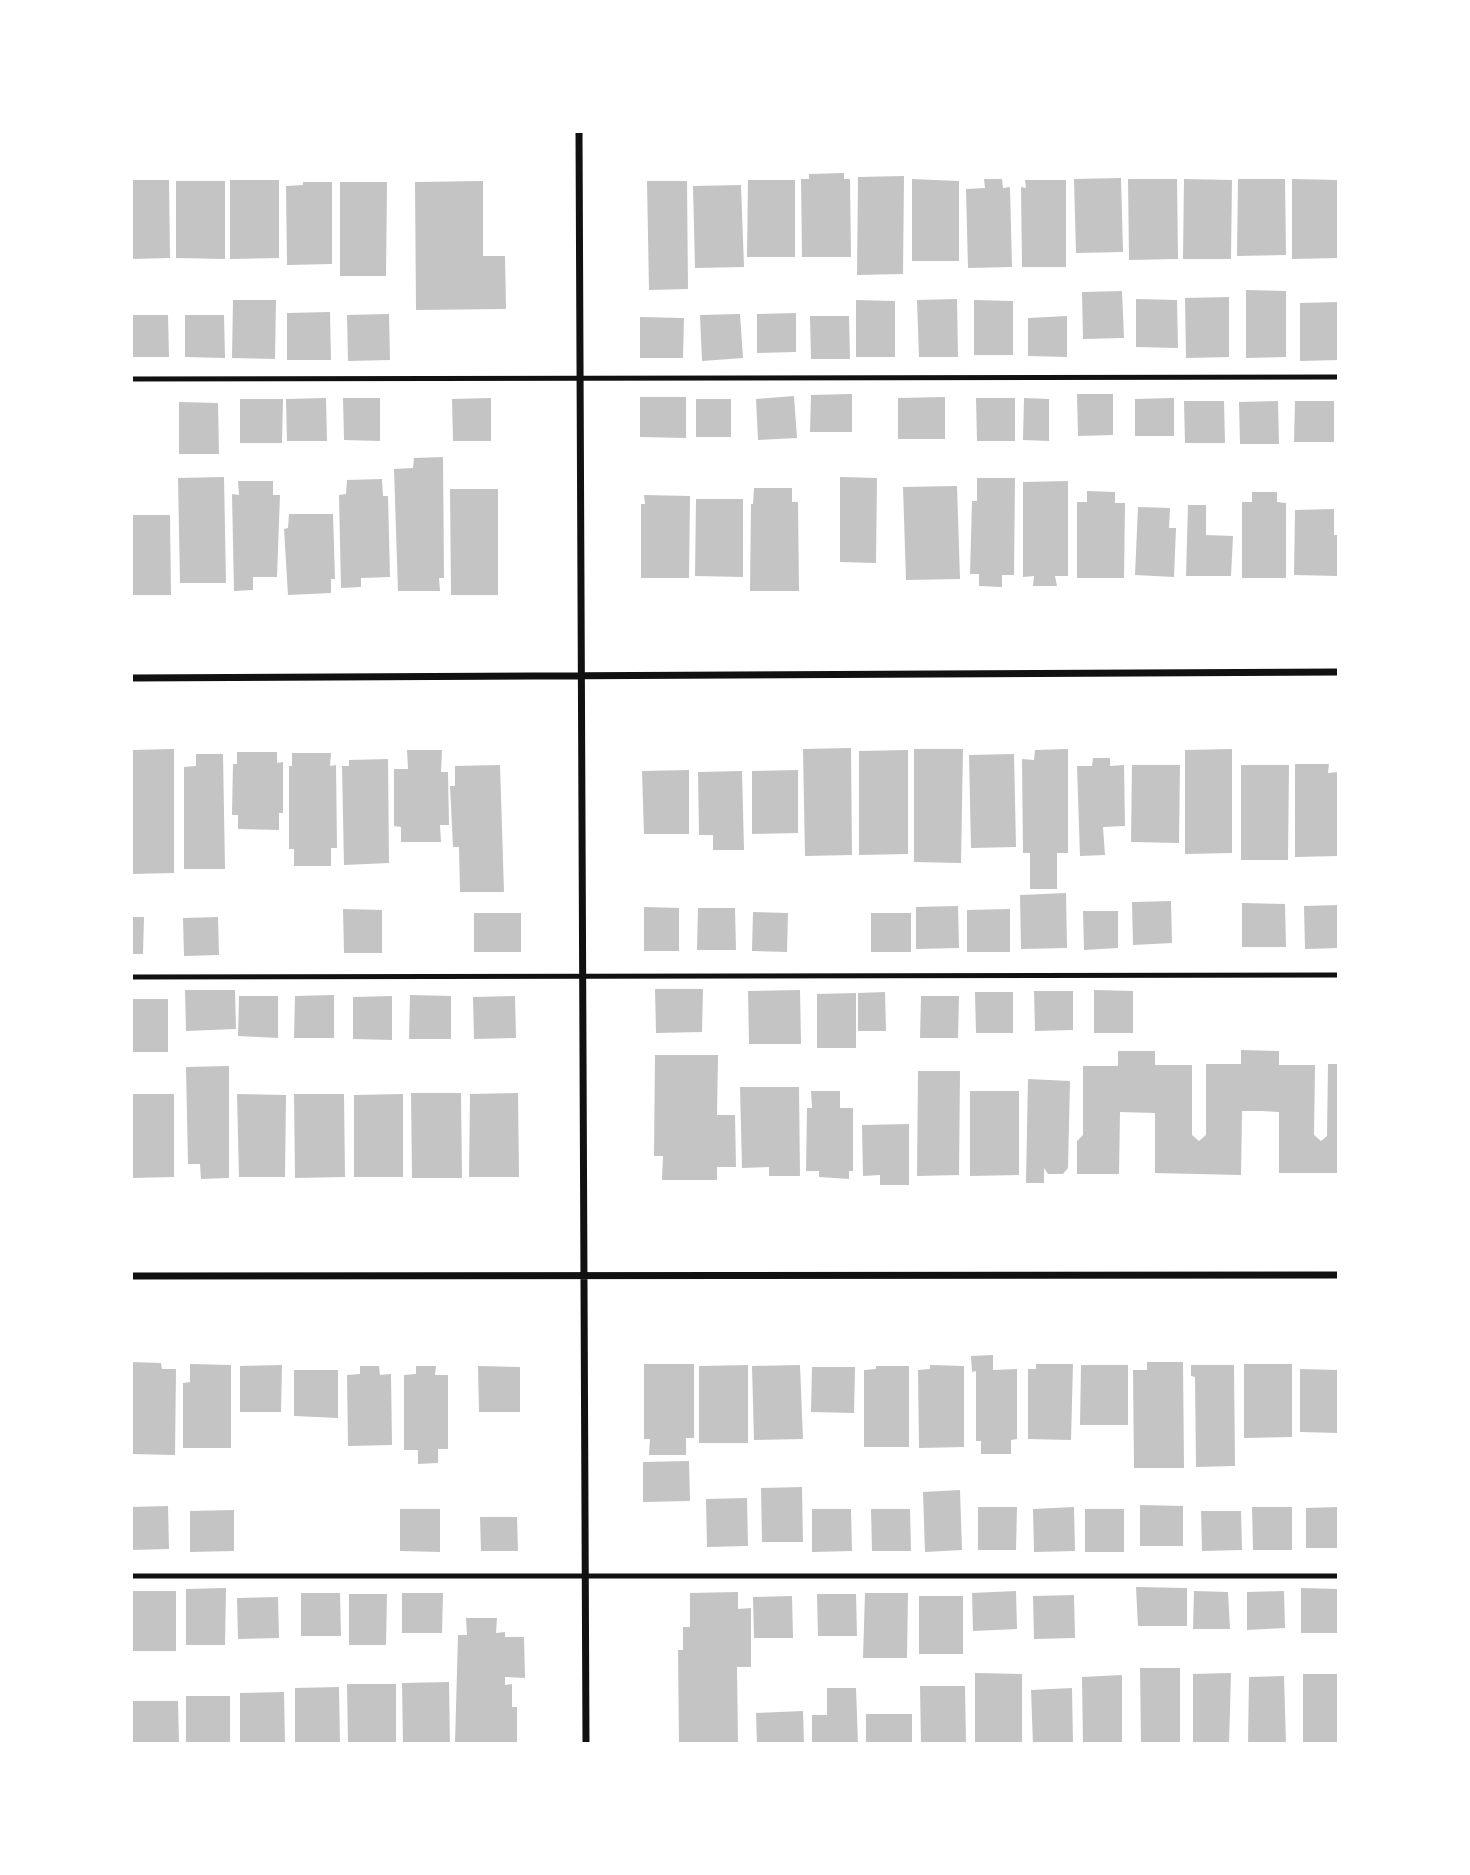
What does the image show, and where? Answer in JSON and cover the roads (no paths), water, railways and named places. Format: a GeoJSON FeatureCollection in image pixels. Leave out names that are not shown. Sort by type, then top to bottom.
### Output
{"type":"FeatureCollection","features":[{"type":"Feature","properties":{"kind":"street"},"geometry":{"type":"LineString","coordinates":[[579,131],[586,1744]]}},
{"type":"Feature","properties":{"kind":"street"},"geometry":{"type":"LineString","coordinates":[[131,678],[1339,672]]}},
{"type":"Feature","properties":{"kind":"street"},"geometry":{"type":"LineString","coordinates":[[131,1276],[1339,1275]]}},
{"type":"Feature","properties":{"kind":"lane"},"geometry":{"type":"LineString","coordinates":[[131,379],[1339,377]]}},
{"type":"Feature","properties":{"kind":"lane"},"geometry":{"type":"LineString","coordinates":[[131,977],[1339,975]]}},
{"type":"Feature","properties":{"kind":"lane"},"geometry":{"type":"LineString","coordinates":[[131,1576],[1339,1576]]}}]}
